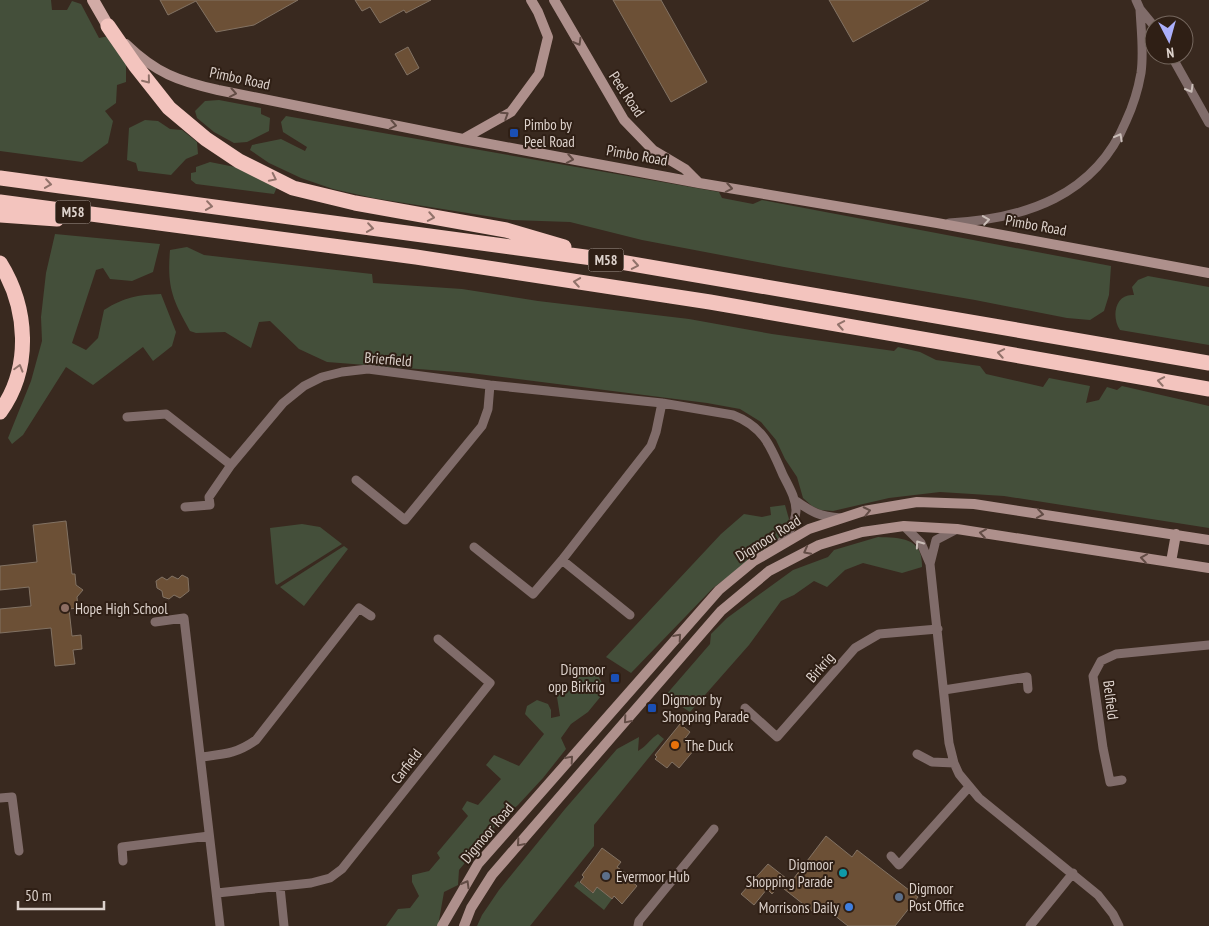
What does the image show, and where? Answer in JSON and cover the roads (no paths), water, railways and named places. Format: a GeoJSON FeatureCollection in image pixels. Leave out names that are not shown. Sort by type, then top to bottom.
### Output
{"type":"FeatureCollection","features":[{"type":"Feature","properties":{"kind":"highway"},"geometry":{"type":"LineString","coordinates":[[108,26],[135,65],[169,108],[206,139],[239,161],[293,188],[355,203],[506,230],[614,261]]}},
{"type":"Feature","properties":{"kind":"highway","name":"M58"},"geometry":{"type":"LineString","coordinates":[[0,178],[614,261],[1209,363]]}},
{"type":"Feature","properties":{"kind":"highway","name":"M58"},"geometry":{"type":"LineString","coordinates":[[0,202],[416,257],[710,302],[1209,389]]}},
{"type":"Feature","properties":{"kind":"highway"},"geometry":{"type":"LineString","coordinates":[[0,215],[31,218],[146,222]]}},
{"type":"Feature","properties":{"kind":"highway"},"geometry":{"type":"LineString","coordinates":[[0,263],[15,294],[20,312],[23,337],[22,359],[16,378],[0,412]]}},
{"type":"Feature","properties":{"kind":"main road","name":"Pimbo Road"},"geometry":{"type":"LineString","coordinates":[[93,0],[108,26]]}},
{"type":"Feature","properties":{"kind":"street"},"geometry":{"type":"LineString","coordinates":[[463,139],[511,112],[539,74],[548,37],[531,0]]}},
{"type":"Feature","properties":{"kind":"street","name":"Peel Road"},"geometry":{"type":"LineString","coordinates":[[554,0],[624,120],[653,150],[685,169],[699,183]]}},
{"type":"Feature","properties":{"kind":"street"},"geometry":{"type":"LineString","coordinates":[[1138,4],[1146,15]]}},
{"type":"Feature","properties":{"kind":"street"},"geometry":{"type":"LineString","coordinates":[[937,223],[973,222],[1021,212],[1061,196],[1097,168],[1121,134],[1132,109],[1138,88],[1142,50],[1138,4]]}},
{"type":"Feature","properties":{"kind":"street","name":"Pimbo Road"},"geometry":{"type":"LineString","coordinates":[[108,26],[146,62],[186,83],[463,139],[699,183],[937,223],[1209,273]]}},
{"type":"Feature","properties":{"kind":"street"},"geometry":{"type":"LineString","coordinates":[[1176,65],[1209,123]]}},
{"type":"Feature","properties":{"kind":"street","name":"Brierfield"},"geometry":{"type":"LineString","coordinates":[[185,507],[210,504],[209,497],[231,465],[283,403],[304,386],[342,372],[368,369],[490,385],[662,403],[733,415],[754,427],[770,445],[796,501]]}},
{"type":"Feature","properties":{"kind":"street"},"geometry":{"type":"LineString","coordinates":[[356,480],[406,520],[482,426],[488,409],[490,385]]}},
{"type":"Feature","properties":{"kind":"street"},"geometry":{"type":"LineString","coordinates":[[474,547],[533,594],[651,446],[662,403]]}},
{"type":"Feature","properties":{"kind":"street"},"geometry":{"type":"LineString","coordinates":[[127,417],[166,414],[231,465]]}},
{"type":"Feature","properties":{"kind":"street"},"geometry":{"type":"LineString","coordinates":[[796,501],[821,516],[841,518]]}},
{"type":"Feature","properties":{"kind":"street"},"geometry":{"type":"LineString","coordinates":[[779,545],[792,529],[795,519],[796,501]]}},
{"type":"Feature","properties":{"kind":"street","name":"Digmoor Road"},"geometry":{"type":"LineString","coordinates":[[442,926],[478,864],[719,590],[754,561],[809,529],[864,511],[917,502],[974,504],[1209,540]]}},
{"type":"Feature","properties":{"kind":"street"},"geometry":{"type":"LineString","coordinates":[[904,526],[921,543],[930,564],[949,743],[954,763],[969,787],[987,804],[1098,895],[1113,914],[1119,926]]}},
{"type":"Feature","properties":{"kind":"street","name":"Digmoor Road"},"geometry":{"type":"LineString","coordinates":[[464,926],[471,908],[492,876],[721,611],[769,571],[819,545],[862,532],[904,526],[957,529],[1209,568]]}},
{"type":"Feature","properties":{"kind":"street"},"geometry":{"type":"LineString","coordinates":[[930,564],[936,540],[957,529]]}},
{"type":"Feature","properties":{"kind":"street"},"geometry":{"type":"LineString","coordinates":[[1171,562],[1176,534]]}},
{"type":"Feature","properties":{"kind":"street"},"geometry":{"type":"LineString","coordinates":[[562,560],[630,615]]}},
{"type":"Feature","properties":{"kind":"street"},"geometry":{"type":"LineString","coordinates":[[201,757],[240,751],[256,740],[359,608],[372,616]]}},
{"type":"Feature","properties":{"kind":"street"},"geometry":{"type":"LineString","coordinates":[[155,622],[184,618],[220,926]]}},
{"type":"Feature","properties":{"kind":"street","name":"Birkrig"},"geometry":{"type":"LineString","coordinates":[[745,708],[777,737],[855,648],[879,634],[938,629]]}},
{"type":"Feature","properties":{"kind":"street","name":"Carfield"},"geometry":{"type":"LineString","coordinates":[[217,893],[322,881],[330,878],[342,869],[490,682],[438,639]]}},
{"type":"Feature","properties":{"kind":"street","name":"Belfield"},"geometry":{"type":"LineString","coordinates":[[1122,780],[1110,782],[1104,748],[1093,676],[1101,661],[1116,654],[1209,645]]}},
{"type":"Feature","properties":{"kind":"street"},"geometry":{"type":"LineString","coordinates":[[944,690],[1027,677],[1028,689]]}},
{"type":"Feature","properties":{"kind":"street"},"geometry":{"type":"LineString","coordinates":[[917,754],[932,762],[954,763]]}},
{"type":"Feature","properties":{"kind":"street"},"geometry":{"type":"LineString","coordinates":[[890,856],[899,865],[969,787]]}},
{"type":"Feature","properties":{"kind":"street"},"geometry":{"type":"LineString","coordinates":[[0,798],[12,797],[19,851]]}},
{"type":"Feature","properties":{"kind":"street"},"geometry":{"type":"LineString","coordinates":[[638,926],[639,921],[714,829]]}},
{"type":"Feature","properties":{"kind":"street"},"geometry":{"type":"LineString","coordinates":[[123,861],[122,847],[209,836]]}},
{"type":"Feature","properties":{"kind":"street"},"geometry":{"type":"LineString","coordinates":[[1030,926],[1073,873]]}},
{"type":"Feature","properties":{"kind":"street"},"geometry":{"type":"LineString","coordinates":[[280,887],[284,926]]}},
{"type":"Feature","properties":{"kind":"place","name":"Pimbo by Peel Road"},"geometry":{"type":"Point","coordinates":[514,133]}},
{"type":"Feature","properties":{"kind":"place","name":"Hope High School"},"geometry":{"type":"Point","coordinates":[65,608]}},
{"type":"Feature","properties":{"kind":"place","name":"Digmoor opp Birkrig"},"geometry":{"type":"Point","coordinates":[615,678]}},
{"type":"Feature","properties":{"kind":"place","name":"Digmoor by Shopping Parade"},"geometry":{"type":"Point","coordinates":[652,708]}},
{"type":"Feature","properties":{"kind":"place","name":"The Duck"},"geometry":{"type":"Point","coordinates":[675,745]}},
{"type":"Feature","properties":{"kind":"place","name":"Digmoor Shopping Parade"},"geometry":{"type":"Point","coordinates":[843,873]}},
{"type":"Feature","properties":{"kind":"place","name":"Evermoor Hub"},"geometry":{"type":"Point","coordinates":[606,876]}},
{"type":"Feature","properties":{"kind":"place","name":"Digmoor Post Office"},"geometry":{"type":"Point","coordinates":[899,897]}},
{"type":"Feature","properties":{"kind":"place","name":"Morrisons Daily"},"geometry":{"type":"Point","coordinates":[849,907]}}]}
